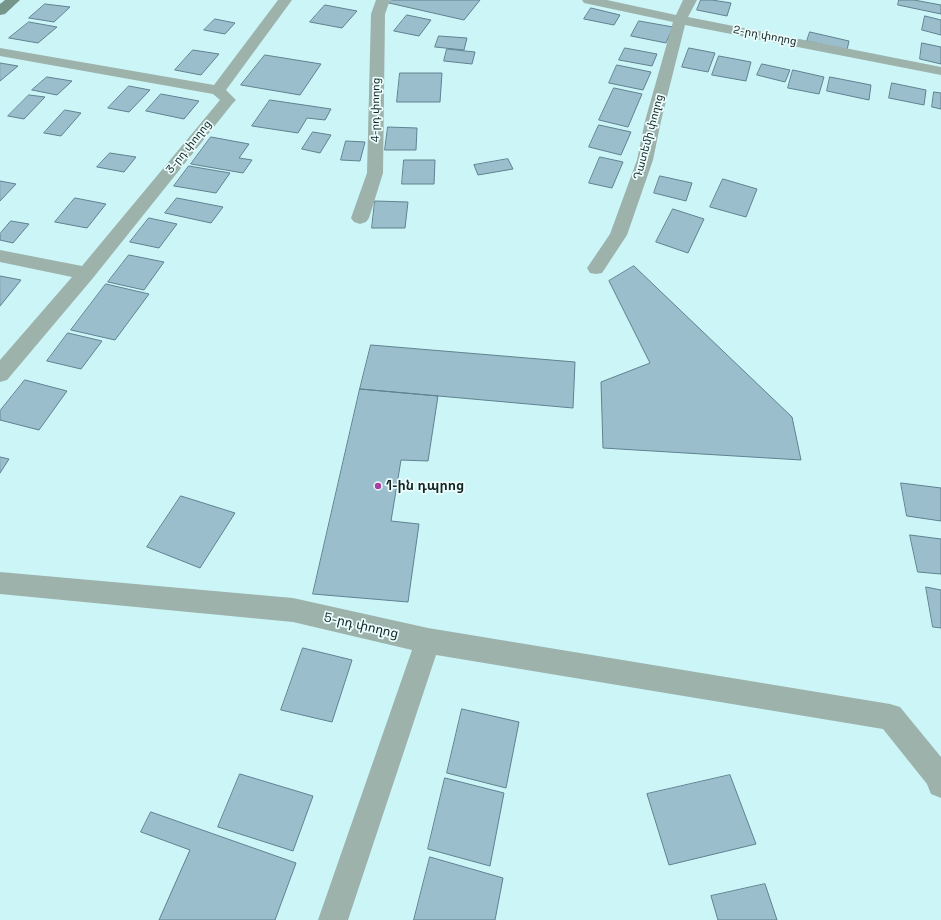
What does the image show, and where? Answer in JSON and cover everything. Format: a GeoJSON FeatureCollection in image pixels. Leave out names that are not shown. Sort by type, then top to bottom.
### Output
{"type":"FeatureCollection","features":[{"type":"Feature","properties":{"kind":"main road"},"geometry":{"type":"LineString","coordinates":[[0,11],[14,0]]}},
{"type":"Feature","properties":{"kind":"street"},"geometry":{"type":"LineString","coordinates":[[0,52],[218,90],[285,0]]}},
{"type":"Feature","properties":{"kind":"street","name":"4-րդ փողոց"},"geometry":{"type":"LineString","coordinates":[[360,218],[375,174],[378,14],[383,0]]}},
{"type":"Feature","properties":{"kind":"street","name":"2-րդ փողոց"},"geometry":{"type":"LineString","coordinates":[[589,0],[680,20],[941,71]]}},
{"type":"Feature","properties":{"kind":"street","name":"Դատեմի փողոց"},"geometry":{"type":"LineString","coordinates":[[596,268],[618,235],[645,160],[653,121],[680,20],[690,0]]}},
{"type":"Feature","properties":{"kind":"street","name":"3-րդ փողոց"},"geometry":{"type":"LineString","coordinates":[[0,374],[86,273],[228,100],[218,90]]}},
{"type":"Feature","properties":{"kind":"street"},"geometry":{"type":"LineString","coordinates":[[0,256],[86,273]]}},
{"type":"Feature","properties":{"kind":"street","name":"5-րդ փողոց"},"geometry":{"type":"LineString","coordinates":[[0,583],[293,610],[428,641],[890,717],[940,780]]}},
{"type":"Feature","properties":{"kind":"street"},"geometry":{"type":"LineString","coordinates":[[333,920],[428,641]]}},
{"type":"Feature","properties":{"kind":"building"},"geometry":{"type":"Polygon","coordinates":[[[392,0],[480,0],[464,20],[389,3],[392,0]]]}},
{"type":"Feature","properties":{"kind":"building"},"geometry":{"type":"Polygon","coordinates":[[[701,0],[731,3],[727,16],[697,10],[701,0]]]}},
{"type":"Feature","properties":{"kind":"building"},"geometry":{"type":"Polygon","coordinates":[[[899,0],[914,0],[941,5],[941,14],[898,5],[899,0]]]}},
{"type":"Feature","properties":{"kind":"building"},"geometry":{"type":"Polygon","coordinates":[[[45,4],[70,7],[54,22],[29,18],[45,4]]]}},
{"type":"Feature","properties":{"kind":"building"},"geometry":{"type":"Polygon","coordinates":[[[325,5],[357,11],[342,28],[310,22],[325,5]]]}},
{"type":"Feature","properties":{"kind":"building"},"geometry":{"type":"Polygon","coordinates":[[[591,8],[620,15],[614,25],[584,19],[591,8]]]}},
{"type":"Feature","properties":{"kind":"building"},"geometry":{"type":"Polygon","coordinates":[[[407,15],[431,20],[419,36],[394,31],[407,15]]]}},
{"type":"Feature","properties":{"kind":"building"},"geometry":{"type":"Polygon","coordinates":[[[925,16],[941,20],[941,35],[922,30],[925,16]]]}},
{"type":"Feature","properties":{"kind":"building"},"geometry":{"type":"Polygon","coordinates":[[[215,19],[235,23],[225,34],[204,30],[215,19]]]}},
{"type":"Feature","properties":{"kind":"building"},"geometry":{"type":"Polygon","coordinates":[[[639,21],[673,27],[666,43],[631,36],[639,21]]]}},
{"type":"Feature","properties":{"kind":"building"},"geometry":{"type":"Polygon","coordinates":[[[29,22],[57,27],[38,43],[9,38],[29,22]]]}},
{"type":"Feature","properties":{"kind":"building"},"geometry":{"type":"Polygon","coordinates":[[[810,32],[849,41],[847,50],[807,41],[810,32]]]}},
{"type":"Feature","properties":{"kind":"building"},"geometry":{"type":"Polygon","coordinates":[[[439,36],[467,38],[464,50],[435,47],[439,36]]]}},
{"type":"Feature","properties":{"kind":"building"},"geometry":{"type":"Polygon","coordinates":[[[922,43],[941,47],[941,64],[920,59],[922,43]]]}},
{"type":"Feature","properties":{"kind":"building"},"geometry":{"type":"Polygon","coordinates":[[[625,48],[657,54],[652,66],[619,60],[625,48]]]}},
{"type":"Feature","properties":{"kind":"building"},"geometry":{"type":"Polygon","coordinates":[[[689,48],[715,53],[708,72],[682,67],[689,48]]]}},
{"type":"Feature","properties":{"kind":"building"},"geometry":{"type":"Polygon","coordinates":[[[447,49],[475,52],[472,64],[444,61],[447,49]]]}},
{"type":"Feature","properties":{"kind":"building"},"geometry":{"type":"Polygon","coordinates":[[[193,50],[219,54],[201,75],[175,70],[193,50]]]}},
{"type":"Feature","properties":{"kind":"building"},"geometry":{"type":"Polygon","coordinates":[[[265,55],[321,64],[300,95],[241,85],[265,55]]]}},
{"type":"Feature","properties":{"kind":"building"},"geometry":{"type":"Polygon","coordinates":[[[719,56],[751,62],[746,81],[712,75],[719,56]]]}},
{"type":"Feature","properties":{"kind":"building"},"geometry":{"type":"Polygon","coordinates":[[[0,63],[18,66],[0,81],[0,63]]]}},
{"type":"Feature","properties":{"kind":"building"},"geometry":{"type":"Polygon","coordinates":[[[762,64],[790,70],[785,82],[757,75],[762,64]]]}},
{"type":"Feature","properties":{"kind":"building"},"geometry":{"type":"Polygon","coordinates":[[[617,65],[651,72],[643,90],[609,83],[617,65]]]}},
{"type":"Feature","properties":{"kind":"building"},"geometry":{"type":"Polygon","coordinates":[[[793,70],[824,77],[819,94],[788,88],[793,70]]]}},
{"type":"Feature","properties":{"kind":"building"},"geometry":{"type":"Polygon","coordinates":[[[400,73],[442,73],[440,102],[397,102],[400,73]]]}},
{"type":"Feature","properties":{"kind":"building"},"geometry":{"type":"Polygon","coordinates":[[[47,77],[72,81],[57,95],[32,90],[47,77]]]}},
{"type":"Feature","properties":{"kind":"building"},"geometry":{"type":"Polygon","coordinates":[[[830,77],[871,85],[869,100],[827,91],[830,77]]]}},
{"type":"Feature","properties":{"kind":"building"},"geometry":{"type":"Polygon","coordinates":[[[892,83],[926,90],[924,105],[889,98],[892,83]]]}},
{"type":"Feature","properties":{"kind":"building"},"geometry":{"type":"Polygon","coordinates":[[[129,86],[150,90],[129,112],[108,108],[129,86]]]}},
{"type":"Feature","properties":{"kind":"building"},"geometry":{"type":"Polygon","coordinates":[[[614,88],[642,94],[628,127],[599,120],[614,88]]]}},
{"type":"Feature","properties":{"kind":"building"},"geometry":{"type":"Polygon","coordinates":[[[934,92],[941,93],[941,109],[932,107],[934,92]]]}},
{"type":"Feature","properties":{"kind":"building"},"geometry":{"type":"Polygon","coordinates":[[[161,94],[199,101],[184,119],[146,111],[161,94]]]}},
{"type":"Feature","properties":{"kind":"building"},"geometry":{"type":"Polygon","coordinates":[[[29,95],[45,97],[24,119],[8,116],[29,95]]]}},
{"type":"Feature","properties":{"kind":"building"},"geometry":{"type":"Polygon","coordinates":[[[270,100],[331,109],[325,120],[307,118],[298,133],[252,126],[270,100]]]}},
{"type":"Feature","properties":{"kind":"building"},"geometry":{"type":"Polygon","coordinates":[[[65,110],[81,113],[61,136],[44,133],[65,110]]]}},
{"type":"Feature","properties":{"kind":"building"},"geometry":{"type":"Polygon","coordinates":[[[599,125],[631,132],[621,155],[589,147],[599,125]]]}},
{"type":"Feature","properties":{"kind":"building"},"geometry":{"type":"Polygon","coordinates":[[[388,127],[417,128],[416,150],[385,150],[388,127]]]}},
{"type":"Feature","properties":{"kind":"building"},"geometry":{"type":"Polygon","coordinates":[[[313,132],[331,135],[320,153],[302,149],[313,132]]]}},
{"type":"Feature","properties":{"kind":"building"},"geometry":{"type":"Polygon","coordinates":[[[211,137],[249,144],[239,158],[252,160],[243,173],[191,164],[211,137]]]}},
{"type":"Feature","properties":{"kind":"building"},"geometry":{"type":"Polygon","coordinates":[[[346,141],[365,142],[360,161],[341,160],[346,141]]]}},
{"type":"Feature","properties":{"kind":"building"},"geometry":{"type":"Polygon","coordinates":[[[110,153],[136,157],[124,172],[97,167],[110,153]]]}},
{"type":"Feature","properties":{"kind":"building"},"geometry":{"type":"Polygon","coordinates":[[[600,157],[623,162],[612,188],[589,183],[600,157]]]}},
{"type":"Feature","properties":{"kind":"building"},"geometry":{"type":"Polygon","coordinates":[[[508,159],[513,169],[478,175],[474,165],[508,159]]]}},
{"type":"Feature","properties":{"kind":"building"},"geometry":{"type":"Polygon","coordinates":[[[404,160],[435,160],[434,184],[402,184],[404,160]]]}},
{"type":"Feature","properties":{"kind":"building"},"geometry":{"type":"Polygon","coordinates":[[[189,166],[230,173],[216,193],[174,186],[189,166]]]}},
{"type":"Feature","properties":{"kind":"building"},"geometry":{"type":"Polygon","coordinates":[[[660,176],[692,183],[686,201],[654,193],[660,176]]]}},
{"type":"Feature","properties":{"kind":"building"},"geometry":{"type":"Polygon","coordinates":[[[723,179],[757,189],[746,217],[710,207],[723,179]]]}},
{"type":"Feature","properties":{"kind":"building"},"geometry":{"type":"Polygon","coordinates":[[[0,181],[16,184],[0,201],[0,181]]]}},
{"type":"Feature","properties":{"kind":"building"},"geometry":{"type":"Polygon","coordinates":[[[75,198],[106,204],[87,228],[55,222],[75,198]]]}},
{"type":"Feature","properties":{"kind":"building"},"geometry":{"type":"Polygon","coordinates":[[[177,198],[223,207],[211,223],[165,213],[177,198]]]}},
{"type":"Feature","properties":{"kind":"building"},"geometry":{"type":"Polygon","coordinates":[[[375,201],[408,202],[405,228],[372,228],[375,201]]]}},
{"type":"Feature","properties":{"kind":"building"},"geometry":{"type":"Polygon","coordinates":[[[673,209],[704,219],[688,253],[656,242],[673,209]]]}},
{"type":"Feature","properties":{"kind":"building"},"geometry":{"type":"Polygon","coordinates":[[[149,218],[177,224],[159,248],[130,242],[149,218]]]}},
{"type":"Feature","properties":{"kind":"building"},"geometry":{"type":"Polygon","coordinates":[[[11,221],[29,224],[13,243],[0,240],[0,234],[11,221]]]}},
{"type":"Feature","properties":{"kind":"building"},"geometry":{"type":"Polygon","coordinates":[[[129,255],[164,262],[144,290],[108,282],[129,255]]]}},
{"type":"Feature","properties":{"kind":"building"},"geometry":{"type":"Polygon","coordinates":[[[634,266],[792,417],[801,460],[603,448],[601,382],[650,363],[609,281],[634,266]]]}},
{"type":"Feature","properties":{"kind":"building"},"geometry":{"type":"Polygon","coordinates":[[[0,276],[21,280],[0,306],[0,276]]]}},
{"type":"Feature","properties":{"kind":"building"},"geometry":{"type":"Polygon","coordinates":[[[106,284],[149,294],[115,340],[71,330],[106,284]]]}},
{"type":"Feature","properties":{"kind":"building"},"geometry":{"type":"Polygon","coordinates":[[[68,333],[102,341],[81,369],[47,361],[68,333]]]}},
{"type":"Feature","properties":{"kind":"building"},"geometry":{"type":"Polygon","coordinates":[[[371,345],[575,362],[573,408],[360,389],[371,345]]]}},
{"type":"Feature","properties":{"kind":"building"},"geometry":{"type":"Polygon","coordinates":[[[25,380],[67,391],[39,430],[0,420],[0,411],[25,380]]]}},
{"type":"Feature","properties":{"kind":"building"},"geometry":{"type":"Polygon","coordinates":[[[360,389],[438,396],[428,461],[401,460],[391,521],[419,524],[408,602],[313,594],[360,389]]]}},
{"type":"Feature","properties":{"kind":"building"},"geometry":{"type":"Polygon","coordinates":[[[0,457],[9,459],[0,473],[0,457]]]}},
{"type":"Feature","properties":{"kind":"building"},"geometry":{"type":"Polygon","coordinates":[[[901,483],[941,488],[941,521],[907,516],[901,483]]]}},
{"type":"Feature","properties":{"kind":"building"},"geometry":{"type":"Polygon","coordinates":[[[181,496],[235,513],[200,568],[147,547],[181,496]]]}},
{"type":"Feature","properties":{"kind":"building"},"geometry":{"type":"Polygon","coordinates":[[[910,535],[941,539],[941,574],[918,572],[910,535]]]}},
{"type":"Feature","properties":{"kind":"building"},"geometry":{"type":"Polygon","coordinates":[[[926,587],[941,590],[941,628],[933,627],[926,587]]]}},
{"type":"Feature","properties":{"kind":"building"},"geometry":{"type":"Polygon","coordinates":[[[303,648],[352,660],[332,722],[281,710],[303,648]]]}},
{"type":"Feature","properties":{"kind":"building"},"geometry":{"type":"Polygon","coordinates":[[[462,709],[519,722],[506,788],[447,773],[462,709]]]}},
{"type":"Feature","properties":{"kind":"building"},"geometry":{"type":"Polygon","coordinates":[[[240,774],[313,796],[293,851],[218,827],[240,774]]]}},
{"type":"Feature","properties":{"kind":"building"},"geometry":{"type":"Polygon","coordinates":[[[730,775],[756,844],[669,865],[647,794],[730,775]]]}},
{"type":"Feature","properties":{"kind":"building"},"geometry":{"type":"Polygon","coordinates":[[[445,778],[504,793],[490,866],[428,849],[445,778]]]}},
{"type":"Feature","properties":{"kind":"building"},"geometry":{"type":"Polygon","coordinates":[[[151,812],[296,863],[275,920],[159,920],[190,850],[141,832],[151,812]]]}},
{"type":"Feature","properties":{"kind":"building"},"geometry":{"type":"Polygon","coordinates":[[[430,857],[503,878],[495,920],[414,920],[430,857]]]}},
{"type":"Feature","properties":{"kind":"building"},"geometry":{"type":"Polygon","coordinates":[[[765,884],[777,920],[718,920],[711,896],[765,884]]]}},
{"type":"Feature","properties":{"kind":"place","name":"1-ին դպրոց"},"geometry":{"type":"Point","coordinates":[378,486]}}]}
